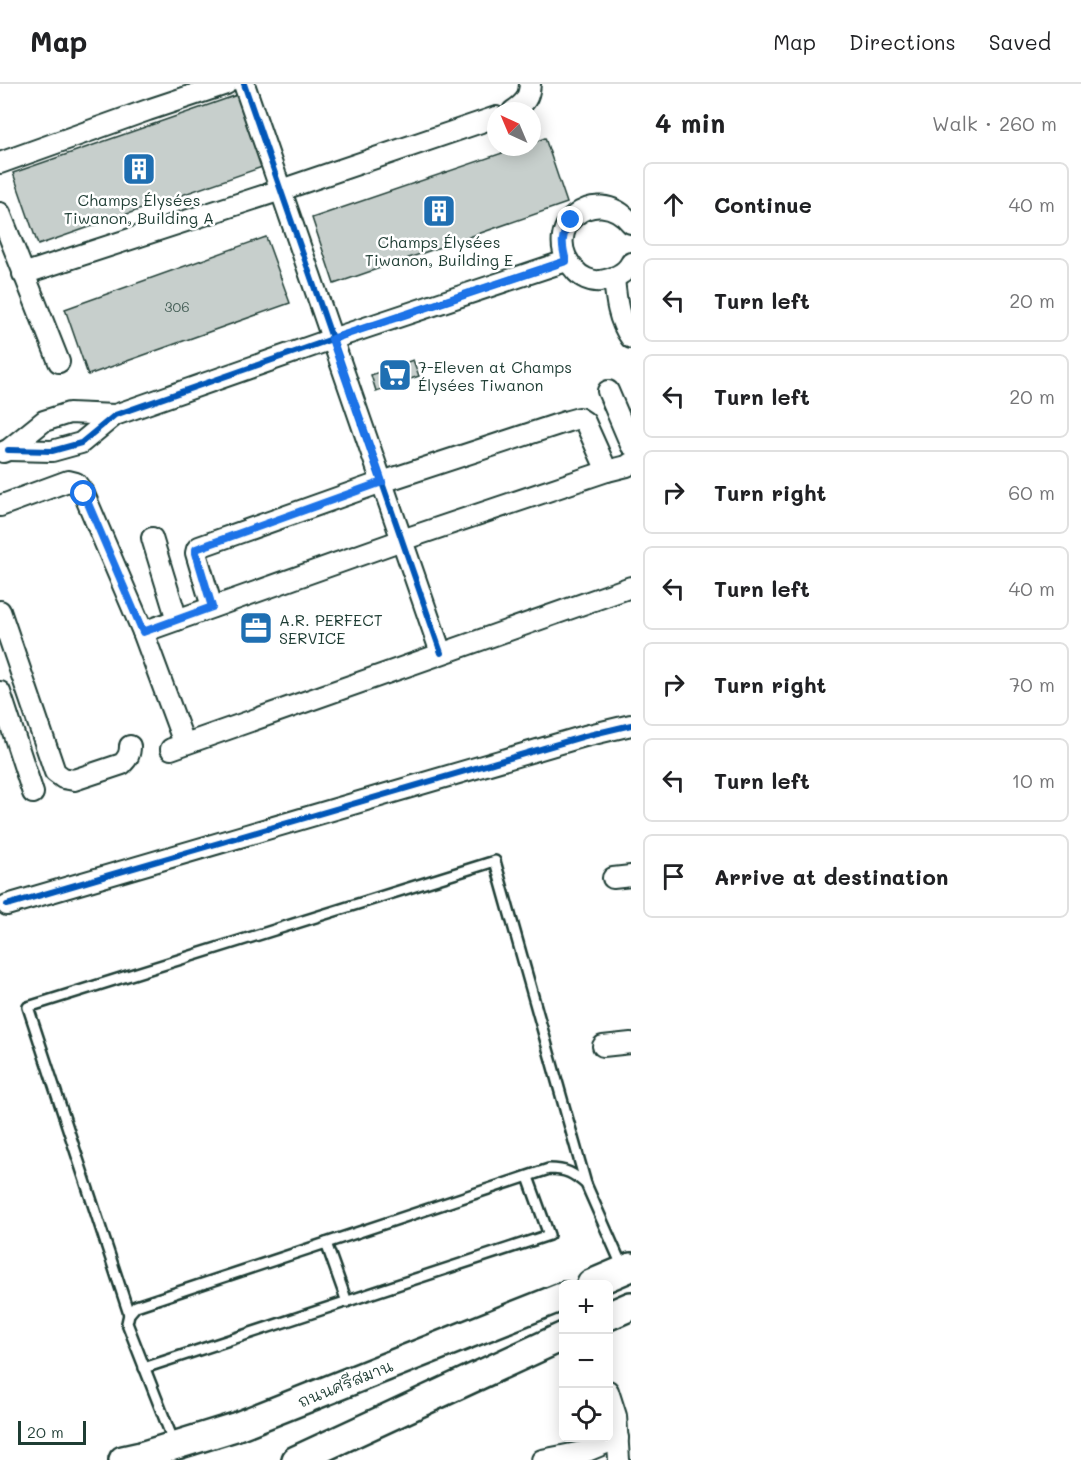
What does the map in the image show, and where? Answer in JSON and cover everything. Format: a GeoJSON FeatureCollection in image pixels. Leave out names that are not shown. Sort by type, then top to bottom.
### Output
{"type":"FeatureCollection","features":[{"type":"Feature","properties":{"kind":"main road"},"geometry":{"type":"LineString","coordinates":[[601,1280],[627,1269]]}},
{"type":"Feature","properties":{"kind":"main road","name":"ถนนศรีสมาน"},"geometry":{"type":"LineString","coordinates":[[123,1460],[235,1427],[559,1298]]}},
{"type":"Feature","properties":{"kind":"main road"},"geometry":{"type":"LineString","coordinates":[[613,1314],[631,1306]]}},
{"type":"Feature","properties":{"kind":"main road"},"geometry":{"type":"LineString","coordinates":[[296,1460],[559,1338]]}},
{"type":"Feature","properties":{"kind":"street"},"geometry":{"type":"LineString","coordinates":[[0,163],[226,84]]}},
{"type":"Feature","properties":{"kind":"street"},"geometry":{"type":"LineString","coordinates":[[244,84],[441,653]]}},
{"type":"Feature","properties":{"kind":"street"},"geometry":{"type":"LineString","coordinates":[[524,102],[530,94],[530,84]]}},
{"type":"Feature","properties":{"kind":"street"},"geometry":{"type":"LineString","coordinates":[[23,274],[487,120]]}},
{"type":"Feature","properties":{"kind":"street"},"geometry":{"type":"LineString","coordinates":[[631,223],[624,214],[610,207],[596,206],[582,210],[571,220],[563,233],[562,247],[566,261],[579,275],[596,281],[614,278],[631,263]]}},
{"type":"Feature","properties":{"kind":"street"},"geometry":{"type":"LineString","coordinates":[[0,213],[58,362]]}},
{"type":"Feature","properties":{"kind":"street"},"geometry":{"type":"LineString","coordinates":[[4,452],[52,452],[81,443],[115,416],[332,339],[566,261]]}},
{"type":"Feature","properties":{"kind":"street"},"geometry":{"type":"LineString","coordinates":[[614,278],[616,308],[631,338]]}},
{"type":"Feature","properties":{"kind":"street"},"geometry":{"type":"LineString","coordinates":[[608,390],[631,445]]}},
{"type":"Feature","properties":{"kind":"street"},"geometry":{"type":"LineString","coordinates":[[4,452],[44,421],[69,413],[115,416]]}},
{"type":"Feature","properties":{"kind":"street"},"geometry":{"type":"LineString","coordinates":[[212,607],[196,549],[382,482],[579,418],[585,422],[607,471]]}},
{"type":"Feature","properties":{"kind":"street"},"geometry":{"type":"LineString","coordinates":[[143,632],[402,540],[631,463]]}},
{"type":"Feature","properties":{"kind":"street"},"geometry":{"type":"LineString","coordinates":[[0,506],[68,481],[76,483],[84,494],[143,632],[177,744],[631,587]]}},
{"type":"Feature","properties":{"kind":"street"},"geometry":{"type":"LineString","coordinates":[[152,538],[177,621]]}},
{"type":"Feature","properties":{"kind":"street"},"geometry":{"type":"LineString","coordinates":[[0,611],[55,772],[63,778],[74,780],[122,764],[129,755],[130,746]]}},
{"type":"Feature","properties":{"kind":"street"},"geometry":{"type":"LineString","coordinates":[[0,692],[33,793]]}},
{"type":"Feature","properties":{"kind":"street"},"geometry":{"type":"LineString","coordinates":[[7,905],[631,724]]}},
{"type":"Feature","properties":{"kind":"street"},"geometry":{"type":"LineString","coordinates":[[603,1046],[631,1043]]}},
{"type":"Feature","properties":{"kind":"street"},"geometry":{"type":"LineString","coordinates":[[613,1405],[620,1460]]}},
{"type":"Feature","properties":{"kind":"street"},"geometry":{"type":"LineString","coordinates":[[542,1460],[587,1451],[618,1438]]}},
{"type":"Feature","properties":{"kind":"lane"},"geometry":{"type":"LineString","coordinates":[[129,1314],[28,1006],[495,861],[586,1184],[627,1269]]}},
{"type":"Feature","properties":{"kind":"lane"},"geometry":{"type":"LineString","coordinates":[[175,1446],[127,1323],[129,1314],[136,1306],[549,1169],[561,1169],[575,1174],[586,1184]]}},
{"type":"Feature","properties":{"kind":"lane"},"geometry":{"type":"LineString","coordinates":[[144,1368],[549,1235],[528,1177]]}},
{"type":"Feature","properties":{"kind":"lane"},"geometry":{"type":"LineString","coordinates":[[326,1243],[347,1302]]}},
{"type":"Feature","properties":{"kind":"building","name":"Champs Élysées Tiwanon, Building A"},"geometry":{"type":"Polygon","coordinates":[[[240,94],[265,166],[38,245],[13,173],[240,94]]]}},
{"type":"Feature","properties":{"kind":"building","name":"Champs Élysées Tiwanon, Building E"},"geometry":{"type":"Polygon","coordinates":[[[545,138],[567,203],[334,284],[312,218],[494,156],[541,156],[541,140],[545,138]]]}},
{"type":"Feature","properties":{"kind":"building"},"geometry":{"type":"Polygon","coordinates":[[[266,237],[290,303],[88,375],[65,309],[266,237]]]}},
{"type":"Feature","properties":{"kind":"building","name":"7-Eleven at Champs Élysées Tiwanon"},"geometry":{"type":"Polygon","coordinates":[[[413,360],[419,376],[376,391],[371,375],[413,360]]]}},
{"type":"Feature","properties":{"kind":"cycle path"},"geometry":{"type":"LineString","coordinates":[[244,84],[441,653]]}},
{"type":"Feature","properties":{"kind":"cycle path"},"geometry":{"type":"LineString","coordinates":[[8,450],[52,451],[81,443],[115,415],[332,339],[566,261]]}},
{"type":"Feature","properties":{"kind":"cycle path"},"geometry":{"type":"LineString","coordinates":[[7,905],[585,736],[631,725]]}},
{"type":"Feature","properties":{"kind":"place","name":"Champs Élysées Tiwanon, Building A"},"geometry":{"type":"Point","coordinates":[139,169]}},
{"type":"Feature","properties":{"kind":"place","name":"Champs Élysées Tiwanon, Building E"},"geometry":{"type":"Point","coordinates":[439,211]}},
{"type":"Feature","properties":{"kind":"place","name":"7-Eleven at Champs Élysées Tiwanon"},"geometry":{"type":"Point","coordinates":[395,375]}},
{"type":"Feature","properties":{"kind":"place","name":"A.R. PERFECT SERVICE"},"geometry":{"type":"Point","coordinates":[256,628]}},
{"type":"Feature","properties":{"kind":"route"},"geometry":{"type":"LineString","coordinates":[[84,494],[143,632],[212,607],[196,549],[382,482],[332,339],[566,261],[562,247],[563,233],[571,220]]}}]}
